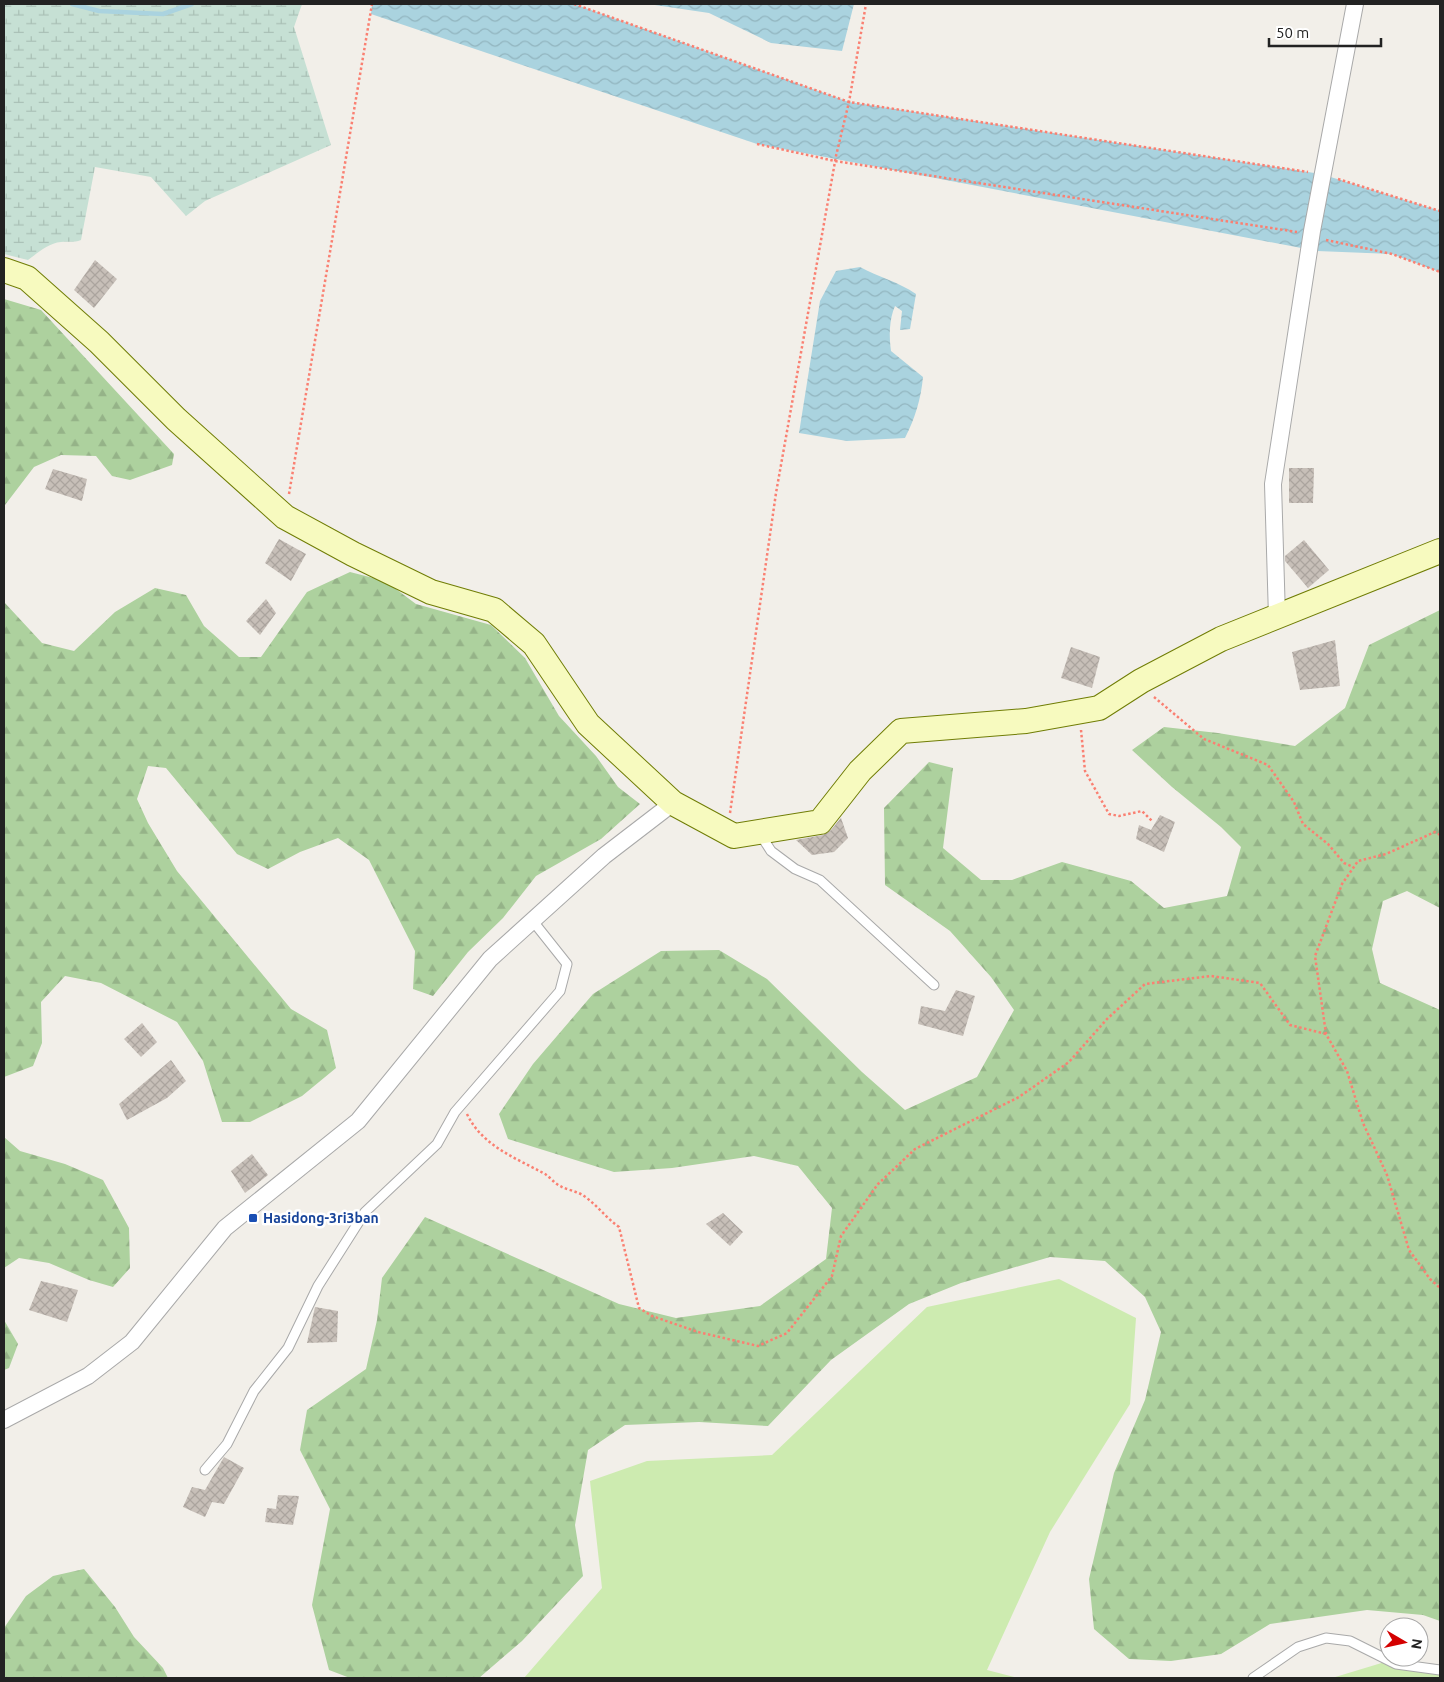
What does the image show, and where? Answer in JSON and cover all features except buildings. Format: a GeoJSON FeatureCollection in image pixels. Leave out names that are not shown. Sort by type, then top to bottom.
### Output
{"type":"FeatureCollection","features":[{"type":"Feature","properties":{"kind":"street"},"geometry":{"type":"LineString","coordinates":[[1277,617],[1273,484],[1311,234],[1355,4]]}},
{"type":"Feature","properties":{"kind":"street"},"geometry":{"type":"LineString","coordinates":[[4,270],[27,278],[99,342],[176,418],[285,517],[353,554],[431,592],[494,610],[534,644],[588,724],[672,803],[734,836],[820,822],[860,771],[901,731],[1026,722],[1099,708],[1141,681],[1221,639],[1440,551]]}},
{"type":"Feature","properties":{"kind":"street"},"geometry":{"type":"LineString","coordinates":[[4,1420],[88,1376],[132,1342],[225,1228],[358,1121],[490,959],[604,856],[672,803]]}},
{"type":"Feature","properties":{"kind":"lane"},"geometry":{"type":"LineString","coordinates":[[759,832],[771,851],[795,869],[820,880],[934,985]]}},
{"type":"Feature","properties":{"kind":"lane"},"geometry":{"type":"LineString","coordinates":[[205,1470],[227,1444],[254,1391],[288,1348],[318,1286],[365,1212],[437,1144],[462,1103],[560,991],[567,964],[532,920]]}},
{"type":"Feature","properties":{"kind":"lane"},"geometry":{"type":"LineString","coordinates":[[1253,1678],[1298,1648],[1326,1638],[1350,1641],[1396,1664],[1440,1670]]}},
{"type":"Feature","properties":{"kind":"path"},"geometry":{"type":"LineString","coordinates":[[285,517],[372,4]]}},
{"type":"Feature","properties":{"kind":"path"},"geometry":{"type":"LineString","coordinates":[[574,4],[849,102],[1321,176],[1440,210]]}},
{"type":"Feature","properties":{"kind":"path"},"geometry":{"type":"LineString","coordinates":[[727,832],[776,493],[835,161],[849,102],[866,4]]}},
{"type":"Feature","properties":{"kind":"path"},"geometry":{"type":"LineString","coordinates":[[757,144],[835,161],[1290,230],[1384,252],[1440,272]]}},
{"type":"Feature","properties":{"kind":"path"},"geometry":{"type":"LineString","coordinates":[[1141,681],[1155,698],[1204,739],[1268,765],[1294,802],[1303,824],[1328,844],[1344,863],[1353,867]]}},
{"type":"Feature","properties":{"kind":"path"},"geometry":{"type":"LineString","coordinates":[[1079,712],[1085,771],[1109,814],[1119,816],[1142,811],[1152,821]]}},
{"type":"Feature","properties":{"kind":"path"},"geometry":{"type":"LineString","coordinates":[[1440,835],[1435,832],[1386,854],[1358,861],[1342,884],[1315,956],[1326,1034],[1347,1071],[1364,1123],[1387,1175],[1409,1250],[1430,1279],[1440,1288]]}},
{"type":"Feature","properties":{"kind":"path"},"geometry":{"type":"LineString","coordinates":[[462,1103],[470,1121],[493,1146],[521,1164],[546,1175],[558,1185],[584,1196],[604,1217],[619,1227],[639,1308],[652,1316],[698,1332],[758,1346],[787,1333],[832,1276],[842,1236],[878,1184],[915,1149],[1019,1097],[1069,1062],[1108,1019],[1145,984],[1211,976],[1260,983],[1290,1025],[1326,1034]]}},
{"type":"Feature","properties":{"kind":"green space"},"geometry":{"type":"Polygon","coordinates":[[[4,4],[302,4],[294,27],[331,145],[205,201],[186,216],[151,177],[95,167],[81,240],[52,244],[28,260],[4,254],[4,4]]]}},
{"type":"Feature","properties":{"kind":"green space"},"geometry":{"type":"Polygon","coordinates":[[[4,299],[41,310],[174,454],[172,465],[130,480],[112,476],[96,456],[61,455],[34,467],[5,505],[4,512],[4,299]]]}},
{"type":"Feature","properties":{"kind":"green space"},"geometry":{"type":"Polygon","coordinates":[[[350,572],[385,581],[416,604],[491,625],[525,658],[559,716],[596,756],[618,787],[640,804],[601,839],[536,876],[503,918],[468,952],[433,996],[413,989],[415,951],[369,860],[338,838],[300,852],[268,869],[237,854],[166,768],[148,766],[137,799],[148,823],[177,871],[291,1009],[327,1030],[336,1068],[302,1096],[250,1122],[222,1122],[203,1061],[177,1022],[101,983],[65,976],[41,1002],[42,1043],[33,1066],[4,1077],[4,602],[42,643],[74,651],[115,612],[155,588],[186,595],[204,626],[239,657],[261,657],[307,592],[350,572]]]}},
{"type":"Feature","properties":{"kind":"green space"},"geometry":{"type":"Polygon","coordinates":[[[1440,610],[1440,908],[1407,891],[1383,901],[1372,949],[1380,983],[1440,1010],[1440,1621],[1423,1615],[1367,1610],[1270,1624],[1221,1654],[1171,1661],[1129,1659],[1094,1629],[1089,1579],[1114,1473],[1145,1400],[1161,1332],[1145,1297],[1105,1261],[1050,1257],[961,1283],[909,1304],[831,1360],[768,1426],[699,1422],[625,1425],[588,1450],[575,1525],[583,1576],[522,1641],[479,1678],[350,1678],[329,1670],[312,1605],[330,1509],[300,1450],[307,1410],[366,1369],[377,1320],[382,1278],[425,1217],[619,1304],[676,1318],[760,1306],[826,1259],[832,1208],[798,1166],[754,1156],[672,1168],[614,1172],[508,1139],[499,1114],[533,1064],[593,994],[661,951],[719,950],[767,979],[862,1072],[905,1110],[977,1077],[1014,1010],[991,977],[950,931],[885,885],[884,808],[929,762],[953,768],[943,848],[981,880],[1012,880],[1062,862],[1131,881],[1164,908],[1227,896],[1241,847],[1221,827],[1172,787],[1132,750],[1164,727],[1218,733],[1295,746],[1345,708],[1369,645],[1440,610]]]}},
{"type":"Feature","properties":{"kind":"green space"},"geometry":{"type":"Polygon","coordinates":[[[4,1137],[20,1151],[65,1164],[103,1180],[129,1228],[130,1268],[113,1287],[89,1280],[49,1263],[19,1258],[4,1268],[4,1137]]]}},
{"type":"Feature","properties":{"kind":"green space"},"geometry":{"type":"Polygon","coordinates":[[[1059,1279],[1136,1318],[1130,1404],[1050,1532],[987,1670],[1018,1678],[524,1678],[602,1588],[590,1481],[647,1461],[772,1455],[927,1307],[1059,1279]]]}},
{"type":"Feature","properties":{"kind":"green space"},"geometry":{"type":"Polygon","coordinates":[[[4,1320],[18,1344],[9,1368],[4,1370],[4,1320]]]}},
{"type":"Feature","properties":{"kind":"green space"},"geometry":{"type":"Polygon","coordinates":[[[84,1569],[115,1607],[134,1637],[163,1668],[168,1678],[4,1678],[4,1628],[26,1596],[53,1576],[84,1569]]]}},
{"type":"Feature","properties":{"kind":"green space"},"geometry":{"type":"Polygon","coordinates":[[[1379,1664],[1379,1667],[1429,1667],[1429,1664],[1440,1666],[1440,1678],[1332,1678],[1379,1664]]]}},
{"type":"Feature","properties":{"kind":"water"},"geometry":{"type":"Polygon","coordinates":[[[372,4],[574,4],[849,102],[1321,174],[1440,211],[1440,272],[1392,254],[1317,251],[757,144],[371,14],[372,4]]]}},
{"type":"Feature","properties":{"kind":"water"},"geometry":{"type":"Polygon","coordinates":[[[648,4],[854,4],[842,51],[771,43],[709,13],[648,4]]]}},
{"type":"Feature","properties":{"kind":"water"},"geometry":{"type":"Polygon","coordinates":[[[860,267],[903,286],[916,294],[910,329],[900,330],[902,311],[895,306],[890,334],[891,351],[923,377],[915,416],[905,438],[847,441],[799,433],[820,301],[836,271],[860,267]]]}},
{"type":"Feature","properties":{"kind":"waterway"},"geometry":{"type":"LineString","coordinates":[[72,4],[99,11],[163,14],[192,4]]}},
{"type":"Feature","properties":{"kind":"place","name":"Hasidong-3ri3ban"},"geometry":{"type":"Point","coordinates":[253,1218]}}]}
